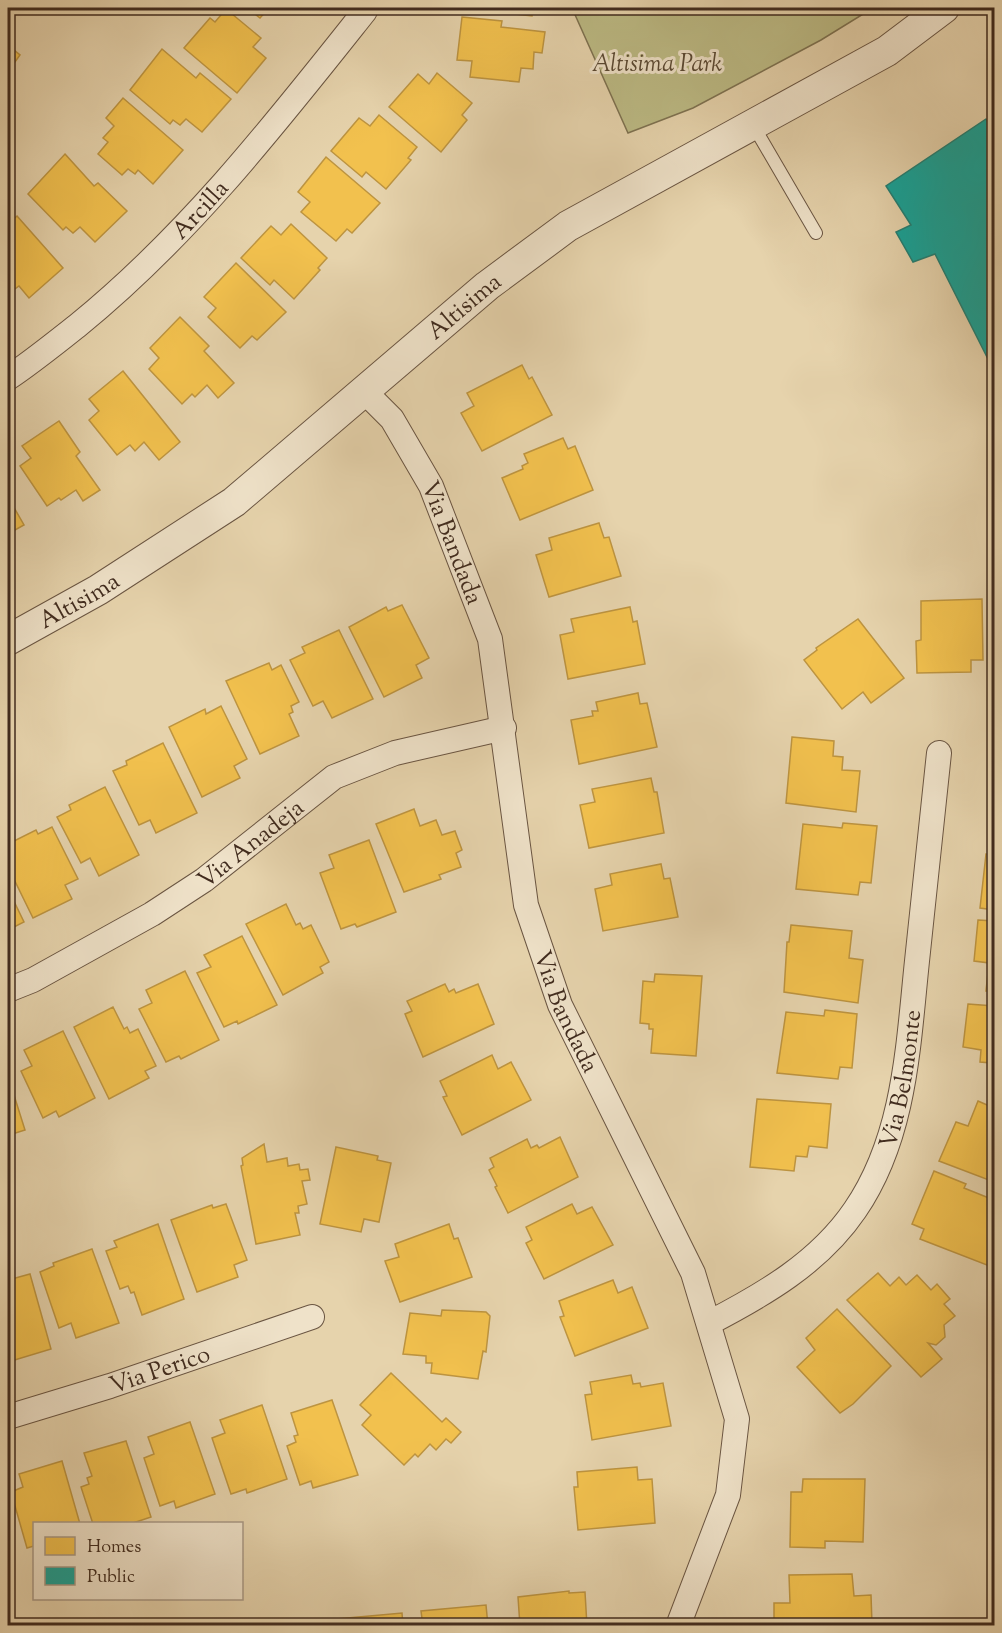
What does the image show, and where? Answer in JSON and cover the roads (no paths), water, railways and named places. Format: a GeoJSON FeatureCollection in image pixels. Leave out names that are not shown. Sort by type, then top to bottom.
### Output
{"type":"FeatureCollection","features":[{"type":"Feature","properties":{"kind":"street","name":"Altisima"},"geometry":{"type":"LineString","coordinates":[[8,640],[98,590],[234,502],[487,286],[568,226],[887,51],[944,8]]}},
{"type":"Feature","properties":{"kind":"street","name":"Arcilla"},"geometry":{"type":"LineString","coordinates":[[8,378],[28,365],[128,285],[244,162],[365,11]]}},
{"type":"Feature","properties":{"kind":"street","name":"Via Bandada"},"geometry":{"type":"LineString","coordinates":[[365,392],[392,419],[431,486],[490,639],[504,729],[515,839],[530,916],[560,1005],[693,1273],[736,1419],[729,1495],[678,1626]]}},
{"type":"Feature","properties":{"kind":"street","name":"Via Anadeja"},"geometry":{"type":"LineString","coordinates":[[8,990],[33,980],[152,914],[204,880],[334,777],[395,753],[504,729]]}},
{"type":"Feature","properties":{"kind":"street","name":"Via Belmonte"},"geometry":{"type":"LineString","coordinates":[[709,1323],[765,1294],[820,1251],[855,1210],[884,1156],[902,1096],[939,753]]}},
{"type":"Feature","properties":{"kind":"street","name":"Via Perico"},"geometry":{"type":"LineString","coordinates":[[8,1417],[110,1386],[312,1317]]}},
{"type":"Feature","properties":{"kind":"lane"},"geometry":{"type":"LineString","coordinates":[[753,124],[816,234]]}},
{"type":"Feature","properties":{"kind":"park label","name":"Altisima Park"},"geometry":{"type":"Point","coordinates":[657,63]}}]}
